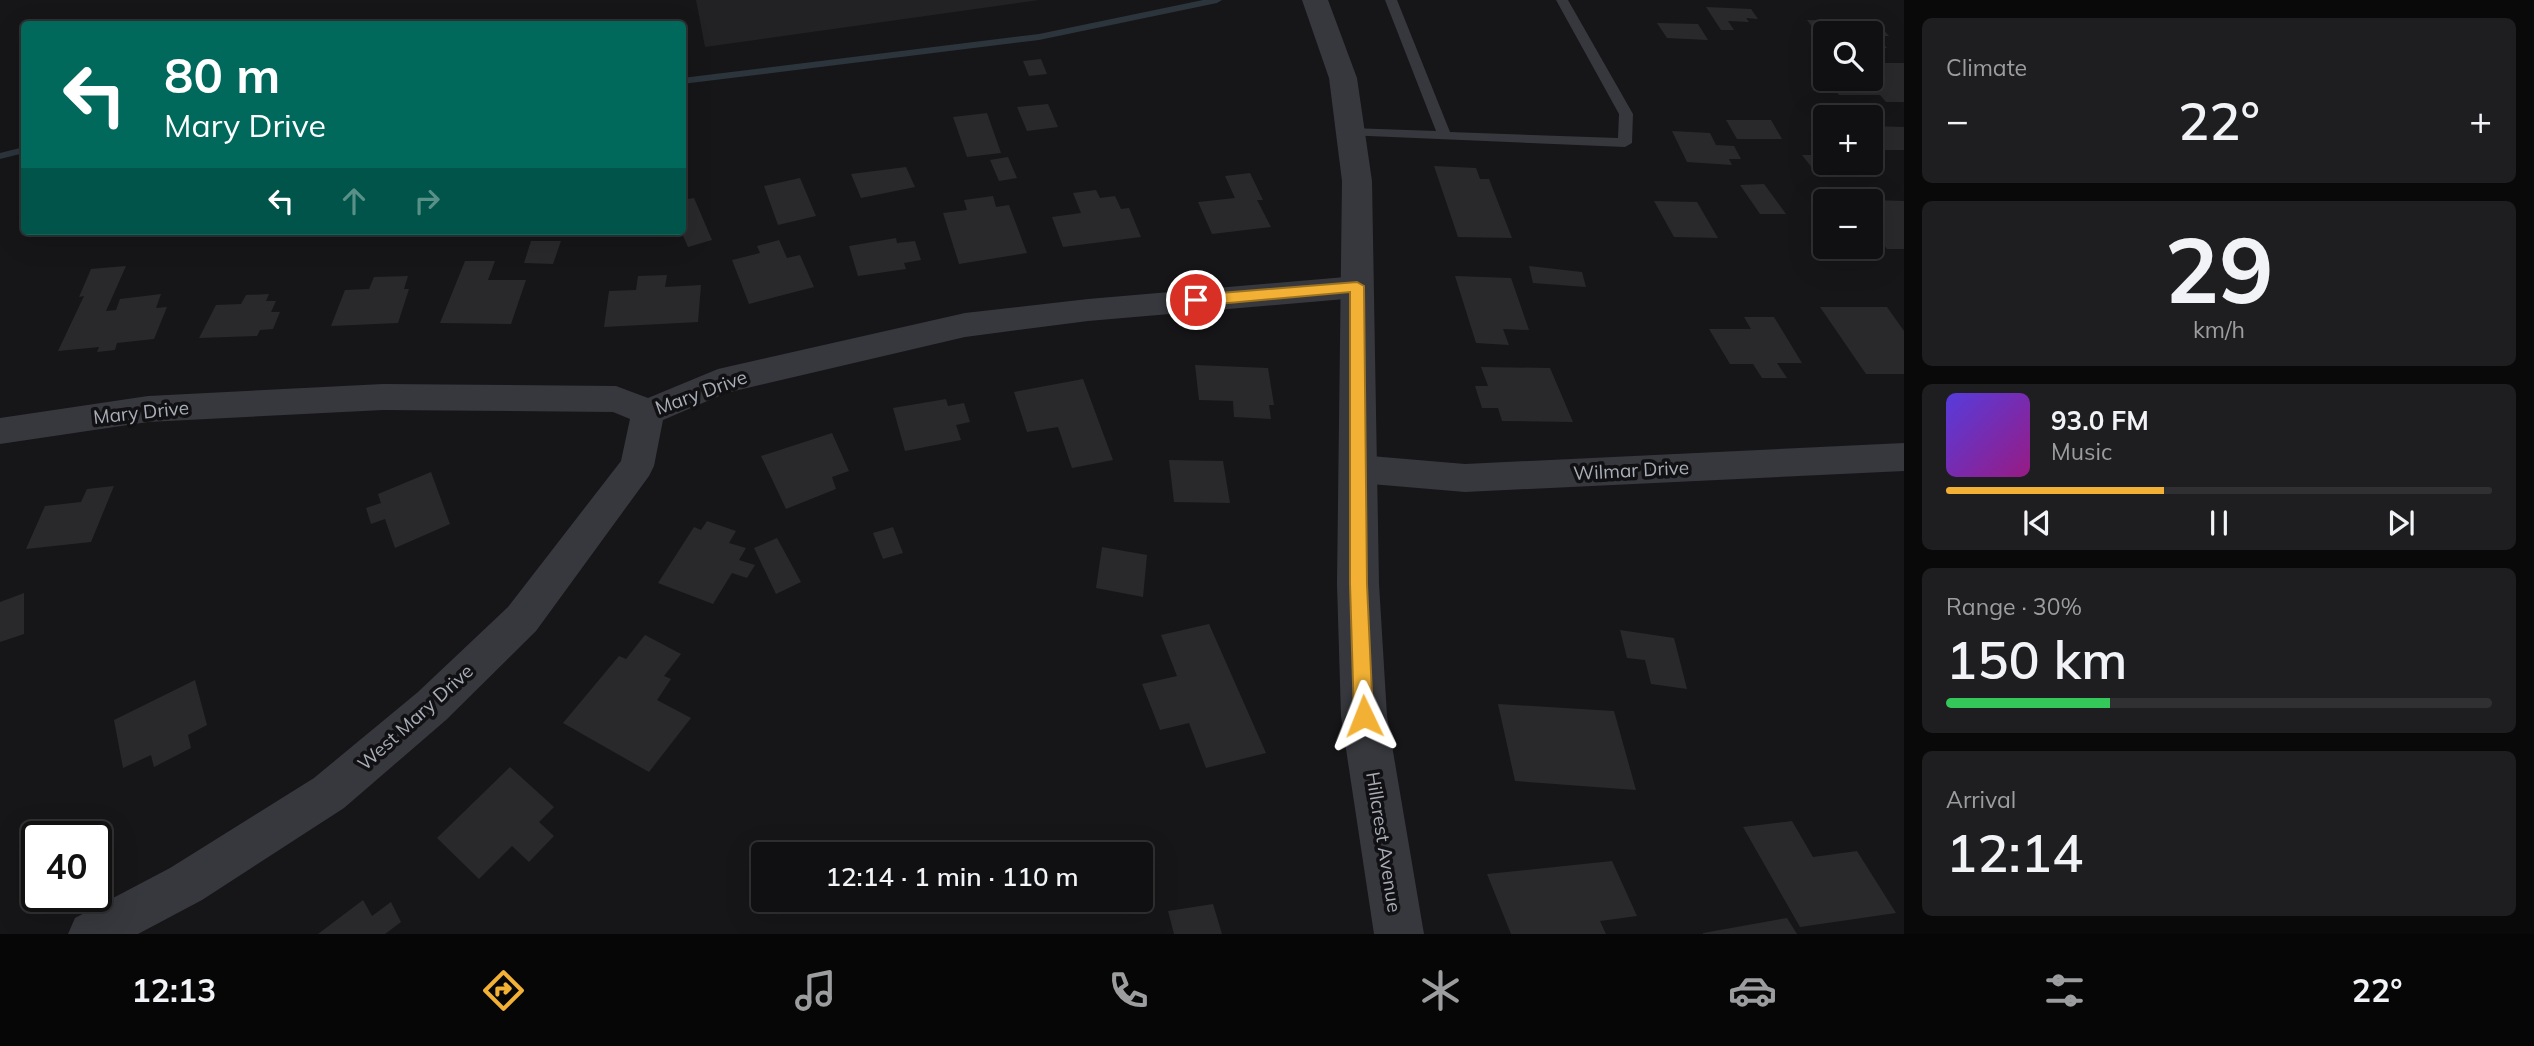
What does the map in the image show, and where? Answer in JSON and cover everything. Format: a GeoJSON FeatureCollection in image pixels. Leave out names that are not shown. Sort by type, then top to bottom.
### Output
{"type":"FeatureCollection","features":[{"type":"Feature","properties":{"kind":"street","name":"Hillcrest Avenue"},"geometry":{"type":"LineString","coordinates":[[1315,0],[1343,78],[1357,181],[1359,584],[1364,716],[1399,934]]}},
{"type":"Feature","properties":{"kind":"street","name":"Mary Drive"},"geometry":{"type":"LineString","coordinates":[[0,431],[148,409],[383,397],[616,399],[648,412],[718,382],[965,325],[1088,310],[1357,286]]}},
{"type":"Feature","properties":{"kind":"street","name":"West Mary Drive"},"geometry":{"type":"LineString","coordinates":[[91,934],[186,884],[329,793],[432,706],[522,619],[637,466],[648,412]]}},
{"type":"Feature","properties":{"kind":"street","name":"Wilmar Drive"},"geometry":{"type":"LineString","coordinates":[[1359,469],[1465,478],[1904,457]]}},
{"type":"Feature","properties":{"kind":"lane"},"geometry":{"type":"LineString","coordinates":[[1391,0],[1445,136]]}},
{"type":"Feature","properties":{"kind":"lane"},"geometry":{"type":"LineString","coordinates":[[1350,132],[1625,143],[1626,114],[1562,0]]}},
{"type":"Feature","properties":{"kind":"shaded area"},"geometry":{"type":"Polygon","coordinates":[[[696,0],[1039,0],[705,47],[696,0]]]}},
{"type":"Feature","properties":{"kind":"building"},"geometry":{"type":"Polygon","coordinates":[[[1706,7],[1751,9],[1758,19],[1746,18],[1749,22],[1728,21],[1734,30],[1721,30],[1706,7]]]}},
{"type":"Feature","properties":{"kind":"building"},"geometry":{"type":"Polygon","coordinates":[[[1807,20],[1875,21],[1813,21],[1813,28],[1807,20]]]}},
{"type":"Feature","properties":{"kind":"building"},"geometry":{"type":"Polygon","coordinates":[[[1657,23],[1698,24],[1708,40],[1667,38],[1657,23]]]}},
{"type":"Feature","properties":{"kind":"building"},"geometry":{"type":"Polygon","coordinates":[[[1041,59],[1047,74],[1029,76],[1023,61],[1041,59]]]}},
{"type":"Feature","properties":{"kind":"building"},"geometry":{"type":"Polygon","coordinates":[[[1883,63],[1904,63],[1904,102],[1886,102],[1880,95],[1839,95],[1836,91],[1883,91],[1883,63]]]}},
{"type":"Feature","properties":{"kind":"building"},"geometry":{"type":"Polygon","coordinates":[[[1048,104],[1058,127],[1027,131],[1017,107],[1048,104]]]}},
{"type":"Feature","properties":{"kind":"building"},"geometry":{"type":"Polygon","coordinates":[[[987,113],[1001,153],[967,157],[953,117],[987,113]]]}},
{"type":"Feature","properties":{"kind":"building"},"geometry":{"type":"Polygon","coordinates":[[[1726,120],[1771,120],[1782,139],[1737,139],[1726,120]]]}},
{"type":"Feature","properties":{"kind":"building"},"geometry":{"type":"Polygon","coordinates":[[[1883,126],[1904,127],[1904,150],[1883,150],[1883,126]]]}},
{"type":"Feature","properties":{"kind":"building"},"geometry":{"type":"Polygon","coordinates":[[[1672,131],[1710,133],[1716,145],[1734,146],[1741,159],[1729,159],[1732,165],[1687,162],[1672,131]]]}},
{"type":"Feature","properties":{"kind":"building"},"geometry":{"type":"Polygon","coordinates":[[[1802,155],[1813,155],[1813,169],[1802,155]]]}},
{"type":"Feature","properties":{"kind":"building"},"geometry":{"type":"Polygon","coordinates":[[[1008,157],[1017,178],[999,181],[990,160],[1008,157]]]}},
{"type":"Feature","properties":{"kind":"building"},"geometry":{"type":"Polygon","coordinates":[[[1434,166],[1476,168],[1480,179],[1489,179],[1512,238],[1458,237],[1434,166]]]}},
{"type":"Feature","properties":{"kind":"building"},"geometry":{"type":"Polygon","coordinates":[[[906,167],[915,187],[861,198],[851,174],[906,167]]]}},
{"type":"Feature","properties":{"kind":"building"},"geometry":{"type":"Polygon","coordinates":[[[1250,173],[1263,200],[1257,200],[1271,227],[1212,234],[1198,202],[1235,198],[1225,176],[1250,173]]]}},
{"type":"Feature","properties":{"kind":"building"},"geometry":{"type":"Polygon","coordinates":[[[800,178],[816,216],[778,225],[764,186],[800,178]]]}},
{"type":"Feature","properties":{"kind":"building"},"geometry":{"type":"Polygon","coordinates":[[[1764,184],[1786,214],[1760,214],[1740,185],[1764,184]]]}},
{"type":"Feature","properties":{"kind":"building"},"geometry":{"type":"Polygon","coordinates":[[[1096,190],[1100,198],[1115,196],[1121,209],[1129,208],[1141,237],[1063,247],[1052,217],[1081,213],[1073,193],[1096,190]]]}},
{"type":"Feature","properties":{"kind":"building"},"geometry":{"type":"Polygon","coordinates":[[[993,196],[996,207],[1009,205],[1027,253],[959,264],[943,213],[967,210],[964,200],[993,196]]]}},
{"type":"Feature","properties":{"kind":"building"},"geometry":{"type":"Polygon","coordinates":[[[694,198],[712,240],[688,247],[683,235],[686,235],[686,199],[694,198]]]}},
{"type":"Feature","properties":{"kind":"building"},"geometry":{"type":"Polygon","coordinates":[[[1883,200],[1904,201],[1904,249],[1887,249],[1883,244],[1883,200]]]}},
{"type":"Feature","properties":{"kind":"building"},"geometry":{"type":"Polygon","coordinates":[[[1654,201],[1697,202],[1718,238],[1674,237],[1654,201]]]}},
{"type":"Feature","properties":{"kind":"building"},"geometry":{"type":"Polygon","coordinates":[[[896,238],[897,243],[915,241],[921,260],[904,263],[906,269],[858,276],[849,246],[896,238]]]}},
{"type":"Feature","properties":{"kind":"building"},"geometry":{"type":"Polygon","coordinates":[[[779,240],[787,258],[800,255],[814,287],[749,304],[732,260],[760,253],[757,246],[779,240]]]}},
{"type":"Feature","properties":{"kind":"building"},"geometry":{"type":"Polygon","coordinates":[[[531,241],[561,241],[553,264],[524,263],[531,241]]]}},
{"type":"Feature","properties":{"kind":"building"},"geometry":{"type":"Polygon","coordinates":[[[465,261],[495,261],[488,280],[526,280],[511,324],[440,323],[465,261]]]}},
{"type":"Feature","properties":{"kind":"building"},"geometry":{"type":"Polygon","coordinates":[[[126,266],[106,311],[116,310],[120,299],[161,294],[156,308],[167,307],[154,339],[117,343],[115,350],[97,352],[99,347],[58,351],[84,296],[79,297],[91,269],[126,266]]]}},
{"type":"Feature","properties":{"kind":"building"},"geometry":{"type":"Polygon","coordinates":[[[1529,266],[1582,272],[1586,287],[1533,283],[1529,266]]]}},
{"type":"Feature","properties":{"kind":"building"},"geometry":{"type":"Polygon","coordinates":[[[667,275],[665,287],[701,285],[698,322],[604,327],[609,291],[636,290],[638,276],[667,275]]]}},
{"type":"Feature","properties":{"kind":"building"},"geometry":{"type":"Polygon","coordinates":[[[408,276],[404,289],[409,289],[398,323],[331,326],[345,290],[369,289],[374,277],[408,276]]]}},
{"type":"Feature","properties":{"kind":"building"},"geometry":{"type":"Polygon","coordinates":[[[1455,276],[1511,278],[1529,330],[1503,329],[1509,345],[1476,343],[1455,276]]]}},
{"type":"Feature","properties":{"kind":"building"},"geometry":{"type":"Polygon","coordinates":[[[269,294],[266,301],[276,301],[271,312],[280,312],[273,329],[260,330],[257,336],[199,338],[216,305],[241,304],[246,295],[269,294]]]}},
{"type":"Feature","properties":{"kind":"building"},"geometry":{"type":"Polygon","coordinates":[[[1820,307],[1887,307],[1904,331],[1904,374],[1866,374],[1820,307]]]}},
{"type":"Feature","properties":{"kind":"building"},"geometry":{"type":"Polygon","coordinates":[[[1744,317],[1774,317],[1802,363],[1777,363],[1787,378],[1762,378],[1753,364],[1730,364],[1709,329],[1751,329],[1744,317]]]}},
{"type":"Feature","properties":{"kind":"building"},"geometry":{"type":"Polygon","coordinates":[[[1195,365],[1268,368],[1274,405],[1269,405],[1271,419],[1234,417],[1233,401],[1199,400],[1195,365]]]}},
{"type":"Feature","properties":{"kind":"building"},"geometry":{"type":"Polygon","coordinates":[[[1481,367],[1550,368],[1573,422],[1502,421],[1498,408],[1482,408],[1475,386],[1488,386],[1481,367]]]}},
{"type":"Feature","properties":{"kind":"building"},"geometry":{"type":"Polygon","coordinates":[[[1083,379],[1113,460],[1072,468],[1058,427],[1027,432],[1014,392],[1083,379]]]}},
{"type":"Feature","properties":{"kind":"building"},"geometry":{"type":"Polygon","coordinates":[[[946,399],[948,406],[964,403],[970,422],[956,425],[961,440],[905,451],[893,408],[946,399]]]}},
{"type":"Feature","properties":{"kind":"building"},"geometry":{"type":"Polygon","coordinates":[[[832,433],[849,471],[832,477],[836,489],[786,509],[761,456],[832,433]]]}},
{"type":"Feature","properties":{"kind":"building"},"geometry":{"type":"Polygon","coordinates":[[[1169,460],[1223,461],[1230,503],[1174,502],[1169,460]]]}},
{"type":"Feature","properties":{"kind":"building"},"geometry":{"type":"Polygon","coordinates":[[[431,472],[450,524],[395,548],[385,519],[371,524],[366,508],[381,503],[378,494],[431,472]]]}},
{"type":"Feature","properties":{"kind":"building"},"geometry":{"type":"Polygon","coordinates":[[[114,486],[91,542],[26,549],[45,506],[81,502],[87,489],[114,486]]]}},
{"type":"Feature","properties":{"kind":"building"},"geometry":{"type":"Polygon","coordinates":[[[707,521],[736,531],[729,543],[746,548],[739,560],[755,565],[747,578],[732,573],[713,604],[658,583],[694,527],[701,530],[707,521]]]}},
{"type":"Feature","properties":{"kind":"building"},"geometry":{"type":"Polygon","coordinates":[[[893,527],[903,553],[883,559],[873,533],[893,527]]]}},
{"type":"Feature","properties":{"kind":"building"},"geometry":{"type":"Polygon","coordinates":[[[777,538],[801,582],[776,594],[754,548],[777,538]]]}},
{"type":"Feature","properties":{"kind":"building"},"geometry":{"type":"Polygon","coordinates":[[[1102,547],[1147,555],[1143,597],[1096,588],[1102,547]]]}},
{"type":"Feature","properties":{"kind":"building"},"geometry":{"type":"Polygon","coordinates":[[[24,593],[24,634],[0,642],[0,602],[24,593]]]}},
{"type":"Feature","properties":{"kind":"building"},"geometry":{"type":"Polygon","coordinates":[[[1209,624],[1266,753],[1206,768],[1189,723],[1160,730],[1142,684],[1177,676],[1161,635],[1209,624]]]}},
{"type":"Feature","properties":{"kind":"building"},"geometry":{"type":"Polygon","coordinates":[[[1620,630],[1674,638],[1687,689],[1651,684],[1645,660],[1627,658],[1620,630]]]}},
{"type":"Feature","properties":{"kind":"building"},"geometry":{"type":"Polygon","coordinates":[[[645,635],[681,654],[664,676],[671,679],[657,700],[691,718],[649,772],[563,723],[619,656],[626,659],[645,635]]]}},
{"type":"Feature","properties":{"kind":"building"},"geometry":{"type":"Polygon","coordinates":[[[195,680],[207,725],[188,735],[191,748],[154,767],[151,755],[123,768],[114,720],[195,680]]]}},
{"type":"Feature","properties":{"kind":"building"},"geometry":{"type":"Polygon","coordinates":[[[1498,704],[1614,711],[1636,790],[1515,781],[1498,704]]]}},
{"type":"Feature","properties":{"kind":"building"},"geometry":{"type":"Polygon","coordinates":[[[510,767],[554,807],[539,822],[554,836],[529,862],[512,846],[479,879],[437,838],[510,767]]]}},
{"type":"Feature","properties":{"kind":"building"},"geometry":{"type":"Polygon","coordinates":[[[1792,821],[1813,857],[1857,851],[1896,913],[1800,927],[1743,827],[1792,821]]]}},
{"type":"Feature","properties":{"kind":"building"},"geometry":{"type":"Polygon","coordinates":[[[1612,861],[1637,916],[1600,921],[1606,934],[1511,934],[1487,874],[1612,861]]]}},
{"type":"Feature","properties":{"kind":"building"},"geometry":{"type":"Polygon","coordinates":[[[363,900],[372,916],[391,902],[401,922],[385,934],[318,934],[363,900]]]}},
{"type":"Feature","properties":{"kind":"building"},"geometry":{"type":"Polygon","coordinates":[[[1213,904],[1222,934],[1174,934],[1168,911],[1213,904]]]}},
{"type":"Feature","properties":{"kind":"building"},"geometry":{"type":"Polygon","coordinates":[[[1787,918],[1797,934],[1703,934],[1703,933],[1787,918]]]}},
{"type":"Feature","properties":{"kind":"waterway"},"geometry":{"type":"LineString","coordinates":[[686,81],[1039,37],[1217,0]]}},
{"type":"Feature","properties":{"kind":"waterway"},"geometry":{"type":"LineString","coordinates":[[0,156],[21,151]]}},
{"type":"Feature","properties":{"kind":"route"},"geometry":{"type":"LineString","coordinates":[[1196,300],[1357,286],[1359,584],[1364,716]]}}]}
